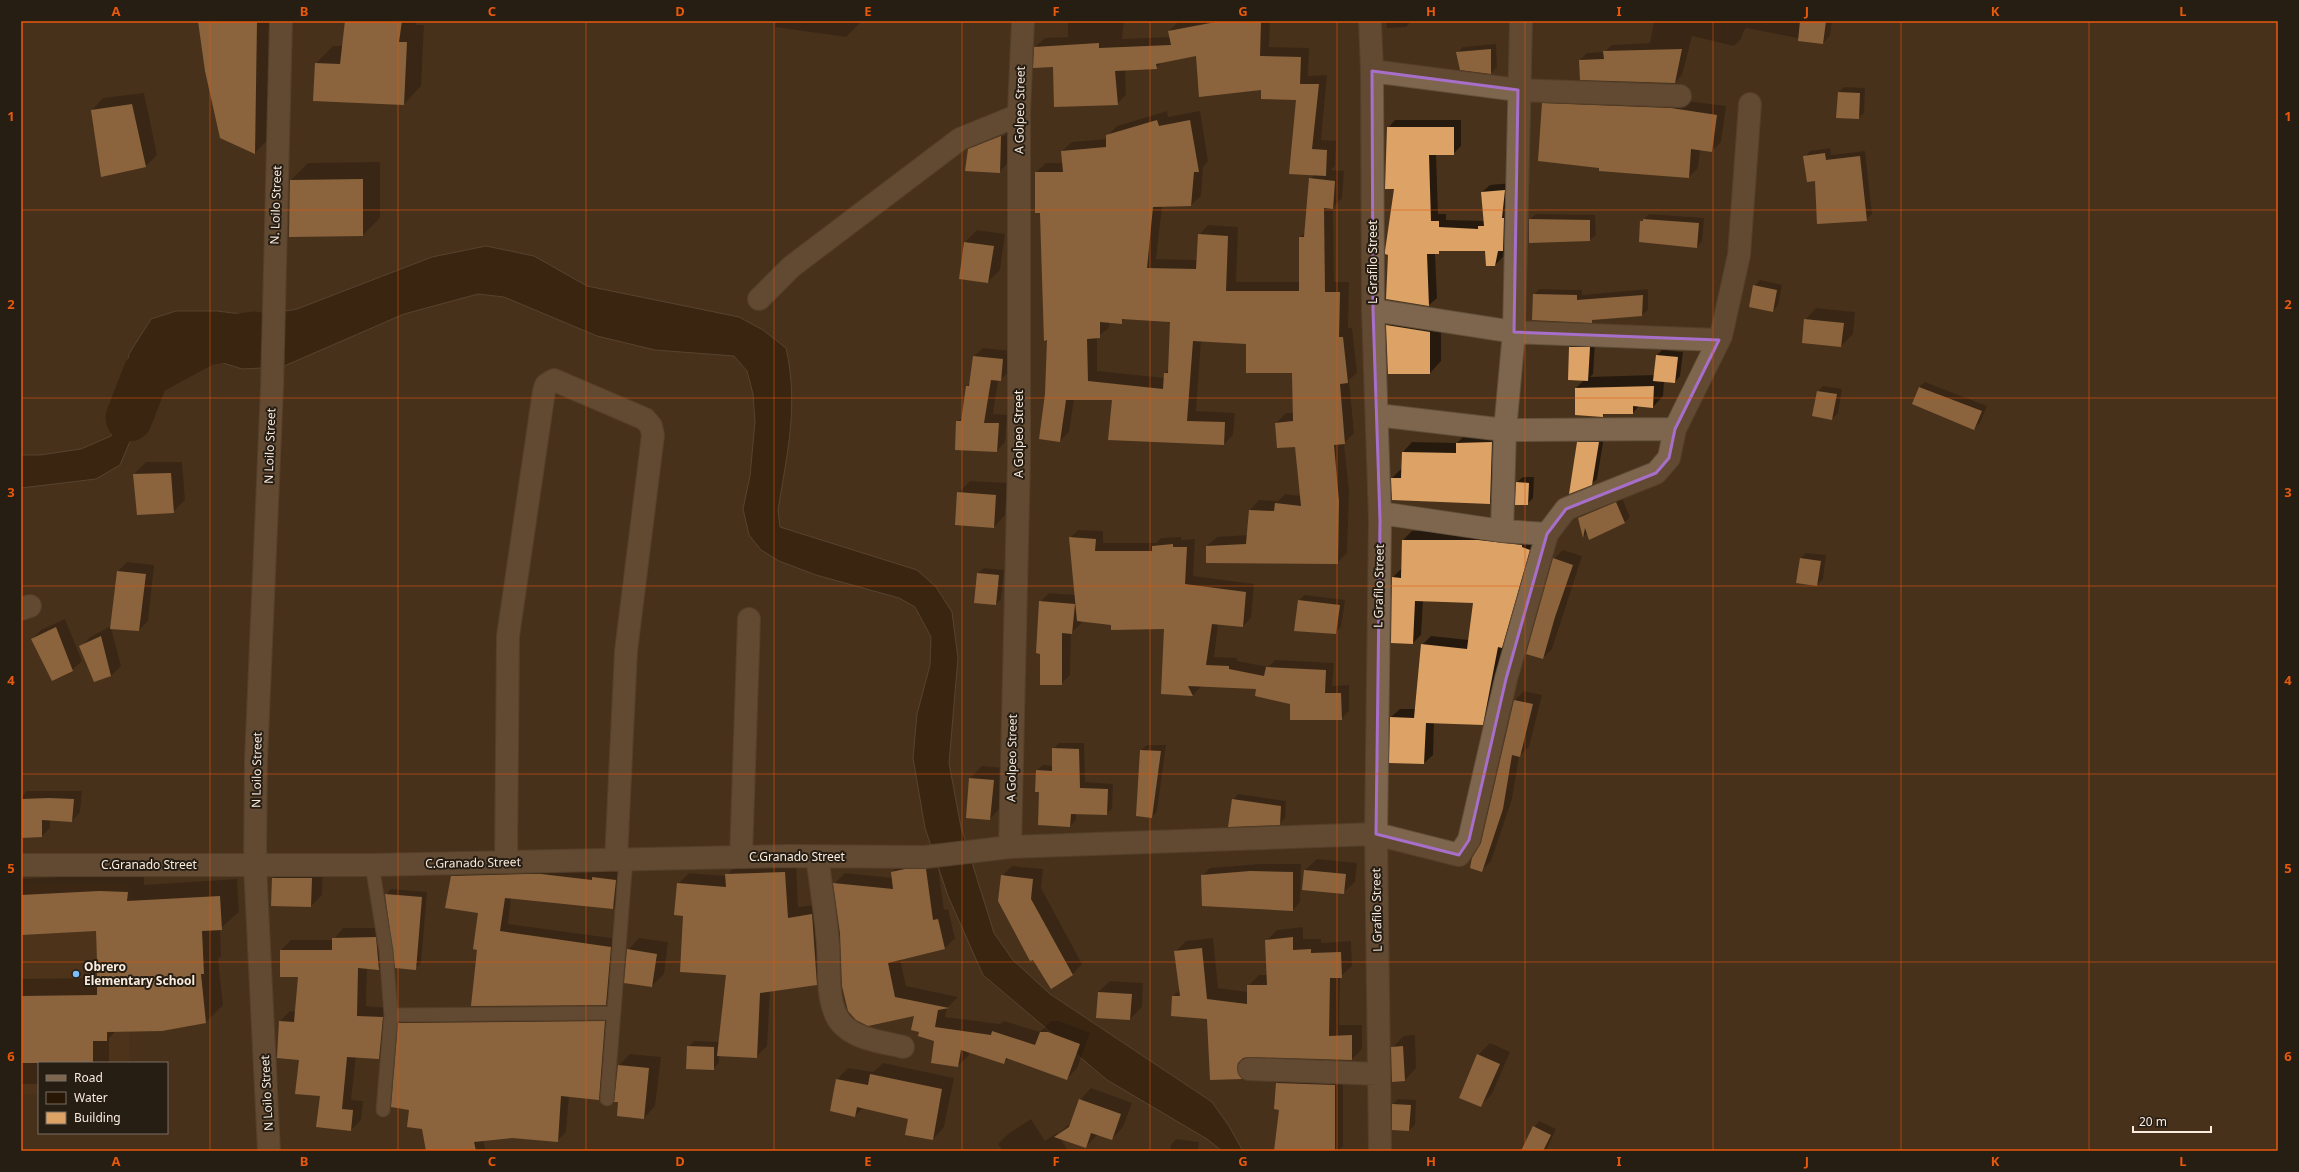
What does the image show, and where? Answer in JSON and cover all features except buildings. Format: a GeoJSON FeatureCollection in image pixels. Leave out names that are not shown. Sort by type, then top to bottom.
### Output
{"type":"FeatureCollection","features":[{"type":"Feature","properties":{"kind":"street","name":"N. Loilo Street"},"geometry":{"type":"LineString","coordinates":[[272,388],[273,296],[281,21]]}},
{"type":"Feature","properties":{"kind":"street","name":"A Golpeo Street"},"geometry":{"type":"LineString","coordinates":[[1010,847],[1019,459],[1019,115],[1022,21]]}},
{"type":"Feature","properties":{"kind":"street","name":"L Grafilo Street"},"geometry":{"type":"LineString","coordinates":[[1370,21],[1372,71],[1373,310],[1380,513],[1376,834],[1380,1151]]}},
{"type":"Feature","properties":{"kind":"street"},"geometry":{"type":"LineString","coordinates":[[1502,532],[1505,430],[1514,332],[1518,90],[1521,21]]}},
{"type":"Feature","properties":{"kind":"street"},"geometry":{"type":"LineString","coordinates":[[1372,71],[1518,90],[1680,96]]}},
{"type":"Feature","properties":{"kind":"street"},"geometry":{"type":"LineString","coordinates":[[1380,513],[1502,532],[1547,534],[1566,509],[1656,473],[1670,458],[1675,429],[1719,340],[1739,255],[1750,104]]}},
{"type":"Feature","properties":{"kind":"street"},"geometry":{"type":"LineString","coordinates":[[759,299],[791,267],[960,140],[1019,115]]}},
{"type":"Feature","properties":{"kind":"street"},"geometry":{"type":"LineString","coordinates":[[1373,310],[1514,332],[1719,340]]}},
{"type":"Feature","properties":{"kind":"street"},"geometry":{"type":"LineString","coordinates":[[506,862],[508,636],[544,391],[546,385],[554,380],[645,419],[651,426],[653,435],[626,651],[621,859]]}},
{"type":"Feature","properties":{"kind":"street","name":"N Loilo Street"},"geometry":{"type":"LineString","coordinates":[[269,1151],[256,866],[256,760],[272,388]]}},
{"type":"Feature","properties":{"kind":"street"},"geometry":{"type":"LineString","coordinates":[[1377,415],[1505,430],[1675,429]]}},
{"type":"Feature","properties":{"kind":"street","name":"C.Granado Street"},"geometry":{"type":"LineString","coordinates":[[21,865],[372,865],[741,857],[925,857],[978,852],[1010,847],[1376,834],[1459,855],[1469,840],[1506,679],[1547,534]]}},
{"type":"Feature","properties":{"kind":"street"},"geometry":{"type":"LineString","coordinates":[[741,857],[749,619]]}},
{"type":"Feature","properties":{"kind":"street"},"geometry":{"type":"LineString","coordinates":[[817,856],[828,945],[829,987],[835,1013],[841,1024],[852,1032],[903,1047]]}},
{"type":"Feature","properties":{"kind":"street"},"geometry":{"type":"LineString","coordinates":[[1249,1069],[1379,1074]]}},
{"type":"Feature","properties":{"kind":"lane"},"geometry":{"type":"LineString","coordinates":[[607,1099],[621,859]]}},
{"type":"Feature","properties":{"kind":"lane"},"geometry":{"type":"LineString","coordinates":[[372,865],[386,951],[391,1015],[383,1110]]}},
{"type":"Feature","properties":{"kind":"lane"},"geometry":{"type":"LineString","coordinates":[[391,1015],[613,1013]]}},
{"type":"Feature","properties":{"kind":"highlighted area"},"geometry":{"type":"Polygon","coordinates":[[[1372,71],[1518,90],[1514,332],[1719,340],[1675,429],[1669,458],[1656,473],[1566,509],[1547,534],[1506,679],[1469,840],[1459,855],[1376,834],[1380,520],[1373,310],[1372,71]]]}},
{"type":"Feature","properties":{"kind":"shaded area","name":"Obrero Elementary School"},"geometry":{"type":"Polygon","coordinates":[[[21,883],[132,885],[129,1062],[38,1062],[38,1094],[21,1095],[21,883]]]}},
{"type":"Feature","properties":{"kind":"water"},"geometry":{"type":"Polygon","coordinates":[[[486,246],[534,256],[587,286],[739,317],[763,330],[786,348],[792,389],[792,410],[788,449],[778,510],[780,527],[917,570],[936,587],[952,612],[958,658],[949,763],[961,827],[994,933],[1013,960],[1050,994],[1212,1102],[1229,1126],[1243,1151],[1222,1151],[1207,1139],[1107,1080],[983,975],[948,896],[925,828],[913,758],[917,714],[930,665],[931,637],[915,607],[899,598],[816,575],[779,561],[761,550],[749,535],[743,509],[750,476],[755,422],[753,394],[747,371],[734,356],[655,350],[597,336],[504,297],[478,294],[404,314],[282,367],[242,369],[211,359],[186,347],[169,349],[120,465],[96,479],[21,488],[21,455],[40,455],[81,449],[111,436],[121,422],[122,398],[129,354],[151,319],[176,311],[217,311],[256,316],[297,309],[432,257],[486,246]]]}},
{"type":"Feature","properties":{"kind":"waterway"},"geometry":{"type":"LineString","coordinates":[[129,418],[146,374],[205,342],[254,335]]}},
{"type":"Feature","properties":{"kind":"place","name":"Obrero Elementary School"},"geometry":{"type":"Point","coordinates":[76,974]}}]}
